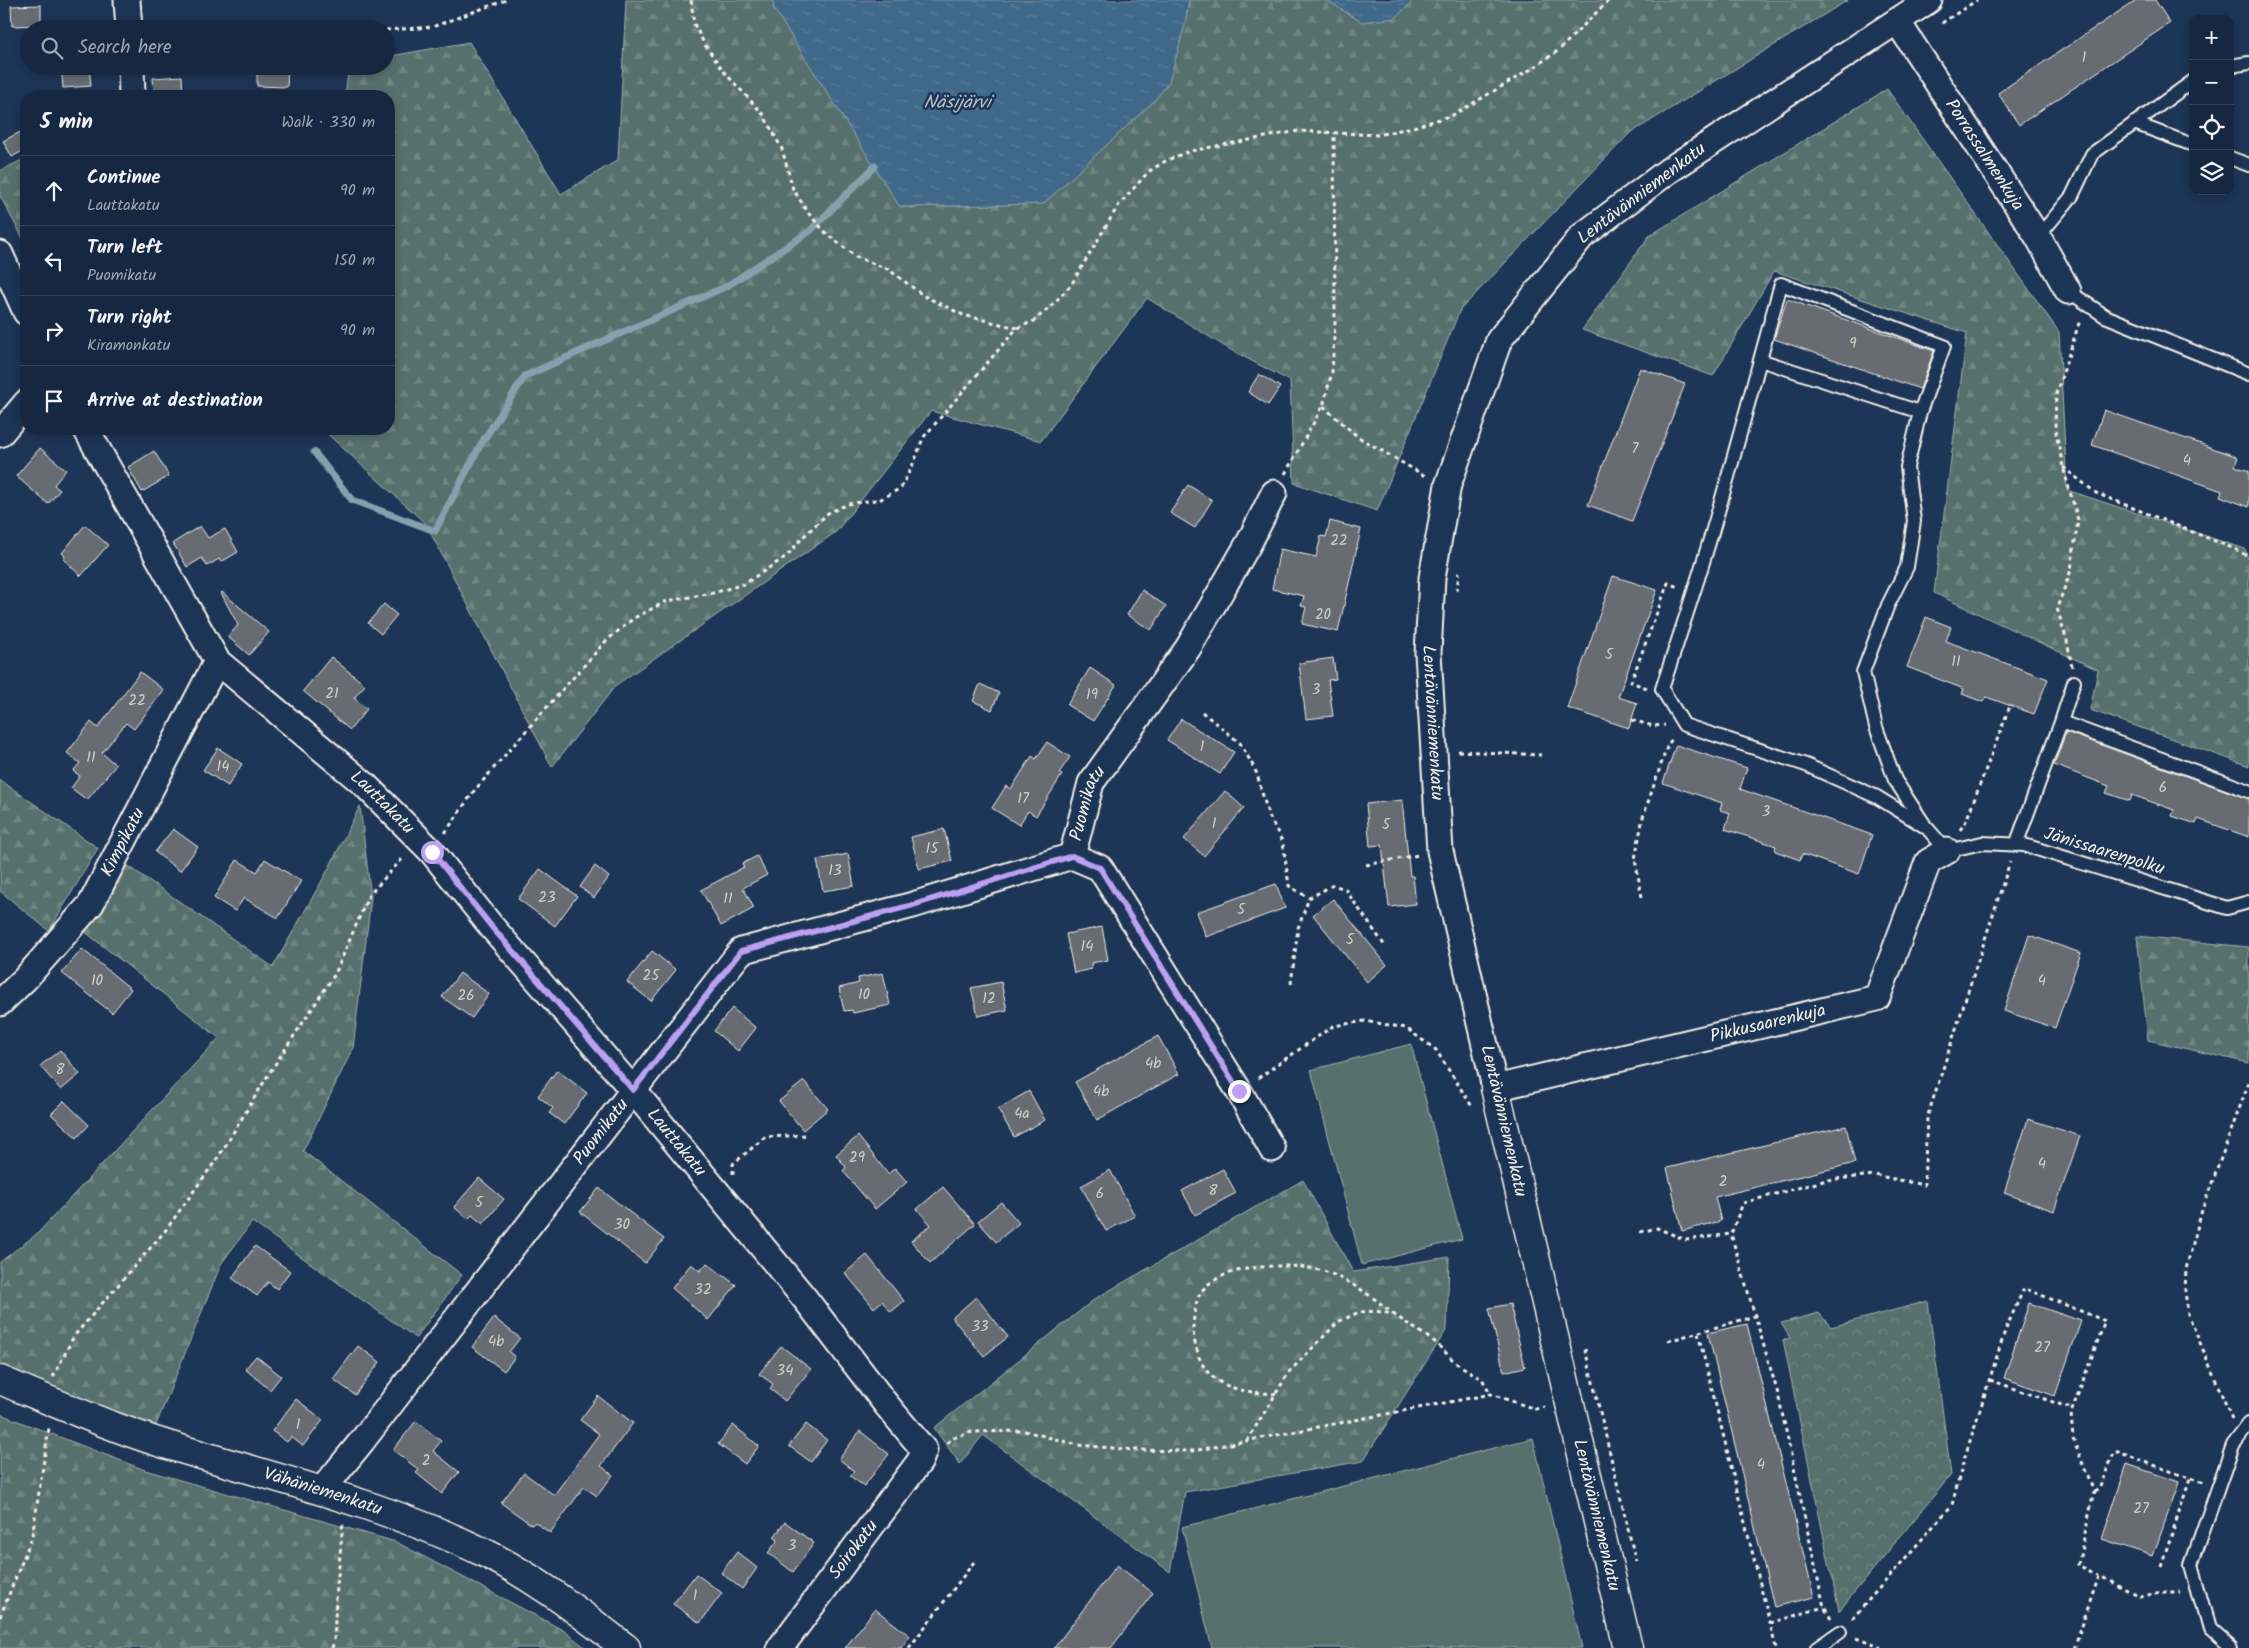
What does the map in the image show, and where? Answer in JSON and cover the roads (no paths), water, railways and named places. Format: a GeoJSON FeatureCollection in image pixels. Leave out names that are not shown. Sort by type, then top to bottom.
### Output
{"type":"FeatureCollection","features":[{"type":"Feature","properties":{"kind":"street"},"geometry":{"type":"LineString","coordinates":[[127,0],[128,20]]}},
{"type":"Feature","properties":{"kind":"street","name":"Lentävänniemenkatu"},"geometry":{"type":"LineString","coordinates":[[1628,1648],[1440,851],[1428,653],[1432,578],[1448,485],[1499,340],[1582,236],[1668,171],[1929,0]]}},
{"type":"Feature","properties":{"kind":"street","name":"Porrassalmenkuja"},"geometry":{"type":"LineString","coordinates":[[1897,21],[2076,296]]}},
{"type":"Feature","properties":{"kind":"street"},"geometry":{"type":"LineString","coordinates":[[131,75],[132,90]]}},
{"type":"Feature","properties":{"kind":"street"},"geometry":{"type":"LineString","coordinates":[[0,254],[20,299]]}},
{"type":"Feature","properties":{"kind":"street"},"geometry":{"type":"LineString","coordinates":[[0,434],[20,410]]}},
{"type":"Feature","properties":{"kind":"street","name":"Lauttakatu"},"geometry":{"type":"LineString","coordinates":[[89,435],[217,661],[364,784],[425,845],[491,926],[633,1090],[806,1300],[885,1403],[924,1450]]}},
{"type":"Feature","properties":{"kind":"street","name":"Puomikatu"},"geometry":{"type":"LineString","coordinates":[[322,1490],[368,1434],[741,951],[913,905],[1072,856],[1091,783],[1188,648],[1250,541],[1274,493]]}},
{"type":"Feature","properties":{"kind":"street","name":"Kimpikatu"},"geometry":{"type":"LineString","coordinates":[[0,1003],[25,979],[90,904],[217,661]]}},
{"type":"Feature","properties":{"kind":"street","name":"Pikkusaarenkuja"},"geometry":{"type":"LineString","coordinates":[[1498,1099],[1877,998],[1928,862],[1947,851]]}},
{"type":"Feature","properties":{"kind":"street"},"geometry":{"type":"LineString","coordinates":[[1072,856],[1100,868],[1239,1091],[1272,1148]]}},
{"type":"Feature","properties":{"kind":"street","name":"Vähäniemenkatu"},"geometry":{"type":"LineString","coordinates":[[0,1380],[46,1409],[322,1490],[434,1530],[486,1554],[531,1578],[626,1648]]}},
{"type":"Feature","properties":{"kind":"street","name":"Soirokatu"},"geometry":{"type":"LineString","coordinates":[[780,1648],[920,1462],[924,1450]]}},
{"type":"Feature","properties":{"kind":"lane"},"geometry":{"type":"LineString","coordinates":[[2234,65],[2249,63]]}},
{"type":"Feature","properties":{"kind":"lane"},"geometry":{"type":"LineString","coordinates":[[2038,237],[2072,196],[2092,154],[2189,84]]}},
{"type":"Feature","properties":{"kind":"lane"},"geometry":{"type":"LineString","coordinates":[[2134,123],[2189,144]]}},
{"type":"Feature","properties":{"kind":"lane"},"geometry":{"type":"LineString","coordinates":[[2234,159],[2249,165]]}},
{"type":"Feature","properties":{"kind":"lane"},"geometry":{"type":"LineString","coordinates":[[1927,828],[1877,796],[1806,765],[1684,724],[1662,689],[1693,594],[1781,284],[1944,346],[1920,412],[1907,467],[1914,521],[1907,567],[1888,605],[1864,672],[1876,727],[1895,780],[1927,828],[1947,851]]}},
{"type":"Feature","properties":{"kind":"lane"},"geometry":{"type":"LineString","coordinates":[[2076,296],[2105,316],[2249,374]]}},
{"type":"Feature","properties":{"kind":"lane"},"geometry":{"type":"LineString","coordinates":[[1760,360],[1920,412]]}},
{"type":"Feature","properties":{"kind":"lane"},"geometry":{"type":"LineString","coordinates":[[2016,845],[2074,682]]}},
{"type":"Feature","properties":{"kind":"lane"},"geometry":{"type":"LineString","coordinates":[[2061,722],[2249,791]]}},
{"type":"Feature","properties":{"kind":"lane","name":"Jänissaarenpolku"},"geometry":{"type":"LineString","coordinates":[[1947,851],[1982,843],[2024,845],[2227,908],[2249,902]]}},
{"type":"Feature","properties":{"kind":"lane"},"geometry":{"type":"LineString","coordinates":[[2230,1648],[2209,1629],[2191,1565],[2233,1445],[2249,1424]]}},
{"type":"Feature","properties":{"kind":"lane"},"geometry":{"type":"LineString","coordinates":[[1816,1648],[1840,1632]]}},
{"type":"Feature","properties":{"kind":"water","name":"Näsijärvi"},"geometry":{"type":"Polygon","coordinates":[[[773,0],[1189,0],[1185,24],[1169,82],[1154,101],[1043,204],[900,207],[774,9],[773,0]]]}},
{"type":"Feature","properties":{"kind":"water"},"geometry":{"type":"Polygon","coordinates":[[[1326,0],[1414,0],[1395,18],[1362,22],[1326,0]]]}},
{"type":"Feature","properties":{"kind":"waterway"},"geometry":{"type":"LineString","coordinates":[[314,452],[352,500],[435,531],[481,444],[525,376],[727,286],[810,231],[875,166]]}}]}
